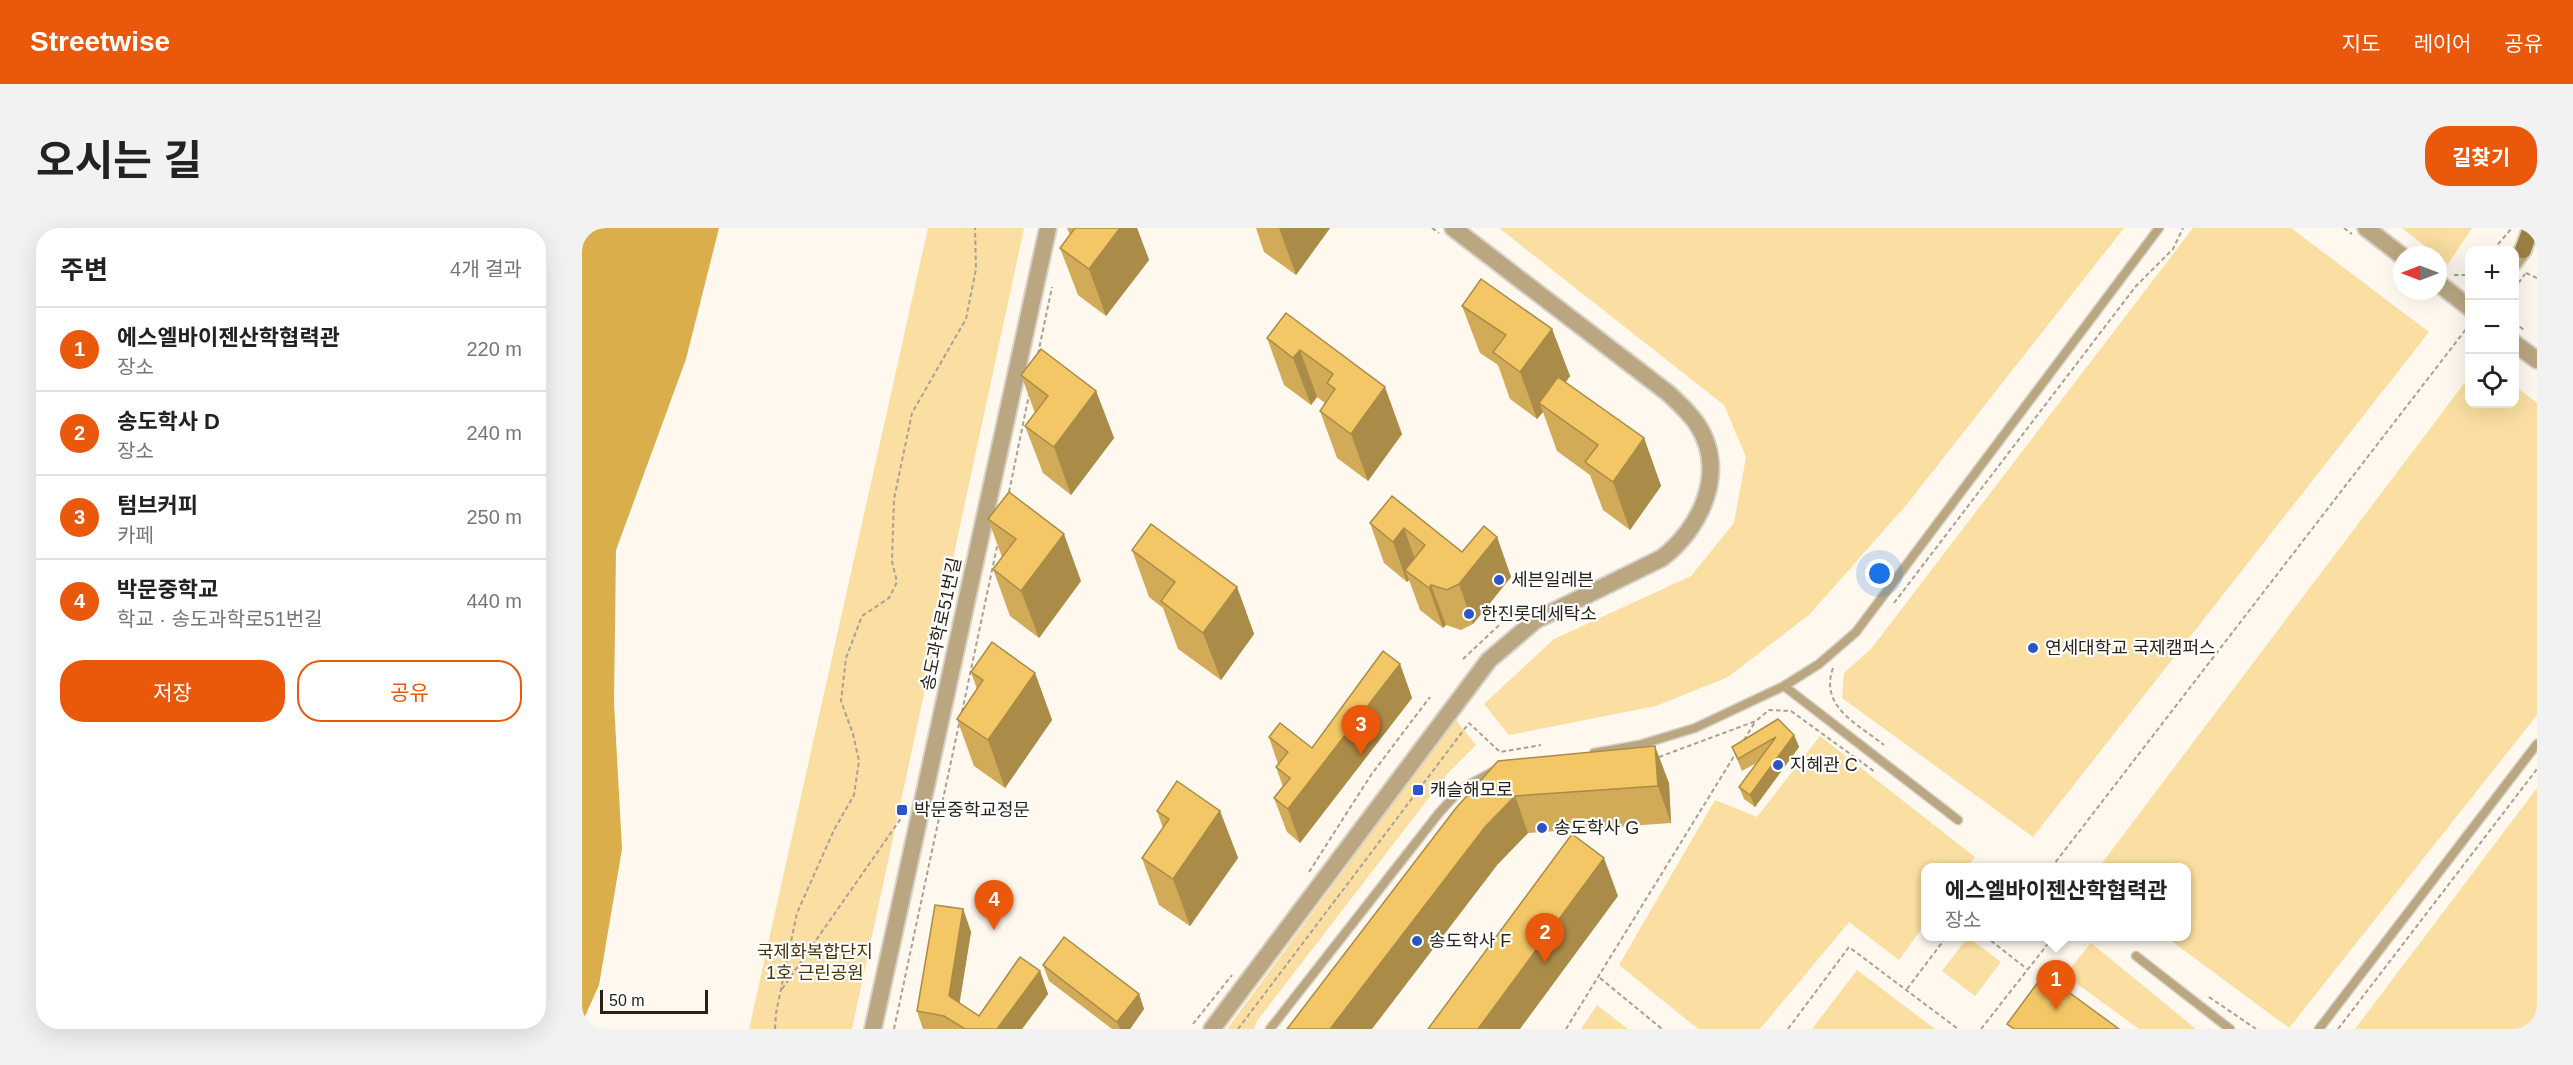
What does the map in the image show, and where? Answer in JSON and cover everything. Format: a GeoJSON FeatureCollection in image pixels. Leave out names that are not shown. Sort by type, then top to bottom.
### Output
{"type":"FeatureCollection","features":[{"type":"Feature","properties":{"kind":"main road"},"geometry":{"type":"LineString","coordinates":[[2525,256],[2531,228]]}},
{"type":"Feature","properties":{"kind":"street","name":"송도과학로51번길"},"geometry":{"type":"LineString","coordinates":[[873,1029],[1048,228]]}},
{"type":"Feature","properties":{"kind":"street"},"geometry":{"type":"LineString","coordinates":[[1212,1029],[1489,660],[1536,620],[1662,558],[1679,545],[1693,528],[1704,508],[1710,466],[1707,445],[1698,425],[1685,409],[1668,393],[1453,228]]}},
{"type":"Feature","properties":{"kind":"street"},"geometry":{"type":"LineString","coordinates":[[2366,228],[2393,249]]}},
{"type":"Feature","properties":{"kind":"street"},"geometry":{"type":"LineString","coordinates":[[2447,282],[2465,303]]}},
{"type":"Feature","properties":{"kind":"street"},"geometry":{"type":"LineString","coordinates":[[2519,347],[2537,360]]}},
{"type":"Feature","properties":{"kind":"lane"},"geometry":{"type":"LineString","coordinates":[[1581,754],[1639,745],[1695,728],[1784,686],[1819,664],[1856,632],[2158,228]]}},
{"type":"Feature","properties":{"kind":"lane"},"geometry":{"type":"LineString","coordinates":[[1784,686],[1958,820]]}},
{"type":"Feature","properties":{"kind":"lane"},"geometry":{"type":"LineString","coordinates":[[2319,1029],[2537,744]]}},
{"type":"Feature","properties":{"kind":"lane"},"geometry":{"type":"LineString","coordinates":[[1270,1029],[1439,813],[1461,789],[1504,766]]}},
{"type":"Feature","properties":{"kind":"lane"},"geometry":{"type":"LineString","coordinates":[[2136,956],[2230,1029]]}},
{"type":"Feature","properties":{"kind":"path"},"geometry":{"type":"LineString","coordinates":[[775,1029],[780,992],[797,913],[834,830],[854,795],[859,761],[853,734],[841,701],[846,658],[862,616],[889,598],[897,582],[892,561],[894,499],[912,413],[966,319],[976,269],[975,228]]}},
{"type":"Feature","properties":{"kind":"path"},"geometry":{"type":"LineString","coordinates":[[1894,603],[2136,286],[2173,249],[2183,228]]}},
{"type":"Feature","properties":{"kind":"path"},"geometry":{"type":"LineString","coordinates":[[2496,246],[2512,228]]}},
{"type":"Feature","properties":{"kind":"path"},"geometry":{"type":"LineString","coordinates":[[2525,256],[2537,278]]}},
{"type":"Feature","properties":{"kind":"path"},"geometry":{"type":"LineString","coordinates":[[2447,279],[2465,276]]}},
{"type":"Feature","properties":{"kind":"path"},"geometry":{"type":"LineString","coordinates":[[1036,363],[1053,283]]}},
{"type":"Feature","properties":{"kind":"path"},"geometry":{"type":"LineString","coordinates":[[2054,863],[2465,330]]}},
{"type":"Feature","properties":{"kind":"path"},"geometry":{"type":"LineString","coordinates":[[1009,492],[1031,387]]}},
{"type":"Feature","properties":{"kind":"path"},"geometry":{"type":"LineString","coordinates":[[894,1029],[999,539]]}},
{"type":"Feature","properties":{"kind":"path"},"geometry":{"type":"LineString","coordinates":[[1463,659],[1511,614],[1532,604]]}},
{"type":"Feature","properties":{"kind":"path"},"geometry":{"type":"LineString","coordinates":[[1835,662],[1829,691],[1835,706],[1884,745]]}},
{"type":"Feature","properties":{"kind":"path"},"geometry":{"type":"LineString","coordinates":[[1309,872],[1371,775],[1430,697]]}},
{"type":"Feature","properties":{"kind":"path"},"geometry":{"type":"LineString","coordinates":[[1744,740],[1756,721],[1769,710],[1791,711],[1883,778]]}},
{"type":"Feature","properties":{"kind":"path"},"geometry":{"type":"LineString","coordinates":[[1238,1029],[1469,723],[1500,752],[1541,745]]}},
{"type":"Feature","properties":{"kind":"path"},"geometry":{"type":"LineString","coordinates":[[1566,1029],[1600,978],[1738,750]]}},
{"type":"Feature","properties":{"kind":"path"},"geometry":{"type":"LineString","coordinates":[[2338,1029],[2537,769]]}},
{"type":"Feature","properties":{"kind":"path"},"geometry":{"type":"LineString","coordinates":[[780,992],[906,811]]}},
{"type":"Feature","properties":{"kind":"path"},"geometry":{"type":"LineString","coordinates":[[1907,990],[1943,941]]}},
{"type":"Feature","properties":{"kind":"path"},"geometry":{"type":"LineString","coordinates":[[1991,941],[2027,969]]}},
{"type":"Feature","properties":{"kind":"path"},"geometry":{"type":"LineString","coordinates":[[1981,1029],[2050,941]]}},
{"type":"Feature","properties":{"kind":"path"},"geometry":{"type":"LineString","coordinates":[[1788,1029],[1849,947],[1958,1029]]}},
{"type":"Feature","properties":{"kind":"path"},"geometry":{"type":"LineString","coordinates":[[1193,1024],[1238,967]]}},
{"type":"Feature","properties":{"kind":"path"},"geometry":{"type":"LineString","coordinates":[[1600,978],[1662,1029]]}},
{"type":"Feature","properties":{"kind":"path"},"geometry":{"type":"LineString","coordinates":[[2209,997],[2256,1029]]}},
{"type":"Feature","properties":{"kind":"green space","name":"국제화복합단지 1호 근린공원"},"geometry":{"type":"Polygon","coordinates":[[[928,228],[1024,228],[852,1029],[749,1029],[928,228]]]}},
{"type":"Feature","properties":{"kind":"green space"},"geometry":{"type":"Polygon","coordinates":[[[1499,228],[2124,228],[1908,503],[1810,614],[1728,677],[1656,706],[1509,735],[1484,704],[1554,639],[1691,576],[1734,523],[1746,457],[1724,405],[1499,228]]]}},
{"type":"Feature","properties":{"kind":"green space"},"geometry":{"type":"Polygon","coordinates":[[[2193,228],[2291,228],[2429,332],[2033,837],[1842,698],[1844,673],[1871,649],[2193,228]]]}},
{"type":"Feature","properties":{"kind":"green space"},"geometry":{"type":"Polygon","coordinates":[[[2402,228],[2472,228],[2448,264],[2447,246],[2425,246],[2402,228]]]}},
{"type":"Feature","properties":{"kind":"green space"},"geometry":{"type":"Polygon","coordinates":[[[2465,382],[2465,408],[2519,408],[2519,389],[2537,403],[2537,715],[2289,1028],[2171,941],[2191,941],[2191,863],[2102,863],[2465,382]]]}},
{"type":"Feature","properties":{"kind":"green space"},"geometry":{"type":"Polygon","coordinates":[[[1455,719],[1476,745],[1448,773],[1257,1021],[1254,1029],[1227,1029],[1455,719]]]}},
{"type":"Feature","properties":{"kind":"green space"},"geometry":{"type":"Polygon","coordinates":[[[1820,736],[1975,857],[1970,863],[1921,863],[1921,930],[1899,960],[1849,922],[1760,1029],[1698,1029],[1619,965],[1715,800],[1757,817],[1820,736]]]}},
{"type":"Feature","properties":{"kind":"green space"},"geometry":{"type":"Polygon","coordinates":[[[2537,788],[2537,1029],[2355,1029],[2537,788]]]}},
{"type":"Feature","properties":{"kind":"green space"},"geometry":{"type":"Polygon","coordinates":[[[1965,941],[1973,941],[2001,962],[1975,996],[1942,971],[1965,941]]]}},
{"type":"Feature","properties":{"kind":"green space"},"geometry":{"type":"Polygon","coordinates":[[[2091,943],[2196,1029],[2139,1029],[2065,975],[2091,943]]]}},
{"type":"Feature","properties":{"kind":"green space"},"geometry":{"type":"Polygon","coordinates":[[[1857,970],[1935,1029],[1812,1029],[1857,970]]]}},
{"type":"Feature","properties":{"kind":"green space"},"geometry":{"type":"Polygon","coordinates":[[[1597,1005],[1628,1029],[1581,1029],[1597,1005]]]}},
{"type":"Feature","properties":{"kind":"shaded area"},"geometry":{"type":"Polygon","coordinates":[[[582,228],[719,228],[686,359],[616,550],[614,703],[622,849],[599,985],[582,1023],[582,228]]]}},
{"type":"Feature","properties":{"kind":"building"},"geometry":{"type":"Polygon","coordinates":[[[1075,228],[1120,228],[1089,269],[1060,248],[1075,228]]]}},
{"type":"Feature","properties":{"kind":"building"},"geometry":{"type":"Polygon","coordinates":[[[1481,279],[1552,329],[1520,372],[1493,352],[1506,335],[1462,306],[1481,279]]]}},
{"type":"Feature","properties":{"kind":"building"},"geometry":{"type":"Polygon","coordinates":[[[1286,313],[1385,387],[1351,434],[1320,411],[1335,389],[1327,383],[1333,374],[1300,350],[1293,358],[1267,338],[1286,313]]]}},
{"type":"Feature","properties":{"kind":"building"},"geometry":{"type":"Polygon","coordinates":[[[1041,349],[1096,391],[1054,447],[1025,426],[1048,396],[1021,375],[1041,349]]]}},
{"type":"Feature","properties":{"kind":"building"},"geometry":{"type":"Polygon","coordinates":[[[1558,377],[1644,438],[1613,482],[1585,462],[1598,445],[1539,403],[1558,377]]]}},
{"type":"Feature","properties":{"kind":"building"},"geometry":{"type":"Polygon","coordinates":[[[1009,492],[1064,534],[1021,591],[993,569],[1016,539],[988,519],[1009,492]]]}},
{"type":"Feature","properties":{"kind":"building"},"geometry":{"type":"Polygon","coordinates":[[[1392,496],[1462,552],[1484,526],[1497,537],[1459,584],[1447,590],[1431,585],[1429,588],[1405,570],[1425,545],[1404,528],[1393,542],[1370,523],[1392,496]]]}},
{"type":"Feature","properties":{"kind":"building"},"geometry":{"type":"Polygon","coordinates":[[[1151,524],[1237,587],[1203,633],[1161,601],[1175,582],[1132,550],[1151,524]]]}},
{"type":"Feature","properties":{"kind":"building"},"geometry":{"type":"Polygon","coordinates":[[[992,642],[1035,673],[988,740],[957,719],[983,680],[971,672],[992,642]]]}},
{"type":"Feature","properties":{"kind":"building"},"geometry":{"type":"Polygon","coordinates":[[[1383,651],[1400,664],[1288,809],[1274,798],[1290,778],[1276,767],[1288,752],[1269,737],[1280,723],[1312,748],[1383,651]]]}},
{"type":"Feature","properties":{"kind":"building"},"geometry":{"type":"Polygon","coordinates":[[[1778,719],[1794,735],[1750,795],[1739,787],[1776,737],[1738,759],[1732,747],[1778,719]]]}},
{"type":"Feature","properties":{"kind":"building"},"geometry":{"type":"Polygon","coordinates":[[[1655,746],[1658,786],[1515,796],[1485,827],[1330,1029],[1287,1029],[1456,808],[1498,761],[1655,746]]]}},
{"type":"Feature","properties":{"kind":"building"},"geometry":{"type":"Polygon","coordinates":[[[1177,781],[1220,811],[1173,879],[1142,858],[1169,819],[1157,811],[1177,781]]]}},
{"type":"Feature","properties":{"kind":"building"},"geometry":{"type":"Polygon","coordinates":[[[1572,834],[1604,858],[1478,1029],[1428,1029],[1572,834]]]}},
{"type":"Feature","properties":{"kind":"building"},"geometry":{"type":"Polygon","coordinates":[[[935,905],[963,909],[949,996],[979,1016],[1020,957],[1040,971],[997,1029],[965,1029],[944,1016],[917,1011],[935,905]]]}},
{"type":"Feature","properties":{"kind":"building"},"geometry":{"type":"Polygon","coordinates":[[[1064,937],[1139,994],[1117,1022],[1043,965],[1064,937]]]}},
{"type":"Feature","properties":{"kind":"building"},"geometry":{"type":"Polygon","coordinates":[[[2044,974],[2119,1029],[2014,1029],[2007,1024],[2044,974]]]}},
{"type":"Feature","properties":{"kind":"place","name":"세븐일레븐"},"geometry":{"type":"Point","coordinates":[1499,580]}},
{"type":"Feature","properties":{"kind":"place","name":"한진롯데세탁소"},"geometry":{"type":"Point","coordinates":[1469,614]}},
{"type":"Feature","properties":{"kind":"place","name":"연세대학교 국제캠퍼스"},"geometry":{"type":"Point","coordinates":[2033,648]}},
{"type":"Feature","properties":{"kind":"place","name":"텀브커피"},"geometry":{"type":"Point","coordinates":[1361,755]}},
{"type":"Feature","properties":{"kind":"place","name":"지혜관 C"},"geometry":{"type":"Point","coordinates":[1778,765]}},
{"type":"Feature","properties":{"kind":"place","name":"캐슬해모로"},"geometry":{"type":"Point","coordinates":[1418,790]}},
{"type":"Feature","properties":{"kind":"place","name":"박문중학교정문"},"geometry":{"type":"Point","coordinates":[902,810]}},
{"type":"Feature","properties":{"kind":"place","name":"송도학사 G"},"geometry":{"type":"Point","coordinates":[1542,828]}},
{"type":"Feature","properties":{"kind":"place","name":"박문중학교"},"geometry":{"type":"Point","coordinates":[994,930]}},
{"type":"Feature","properties":{"kind":"place","name":"송도학사 F"},"geometry":{"type":"Point","coordinates":[1417,941]}},
{"type":"Feature","properties":{"kind":"place","name":"송도학사 D"},"geometry":{"type":"Point","coordinates":[1545,963]}},
{"type":"Feature","properties":{"kind":"place","name":"에스엘바이젠산학협력관"},"geometry":{"type":"Point","coordinates":[2056,1010]}}]}
